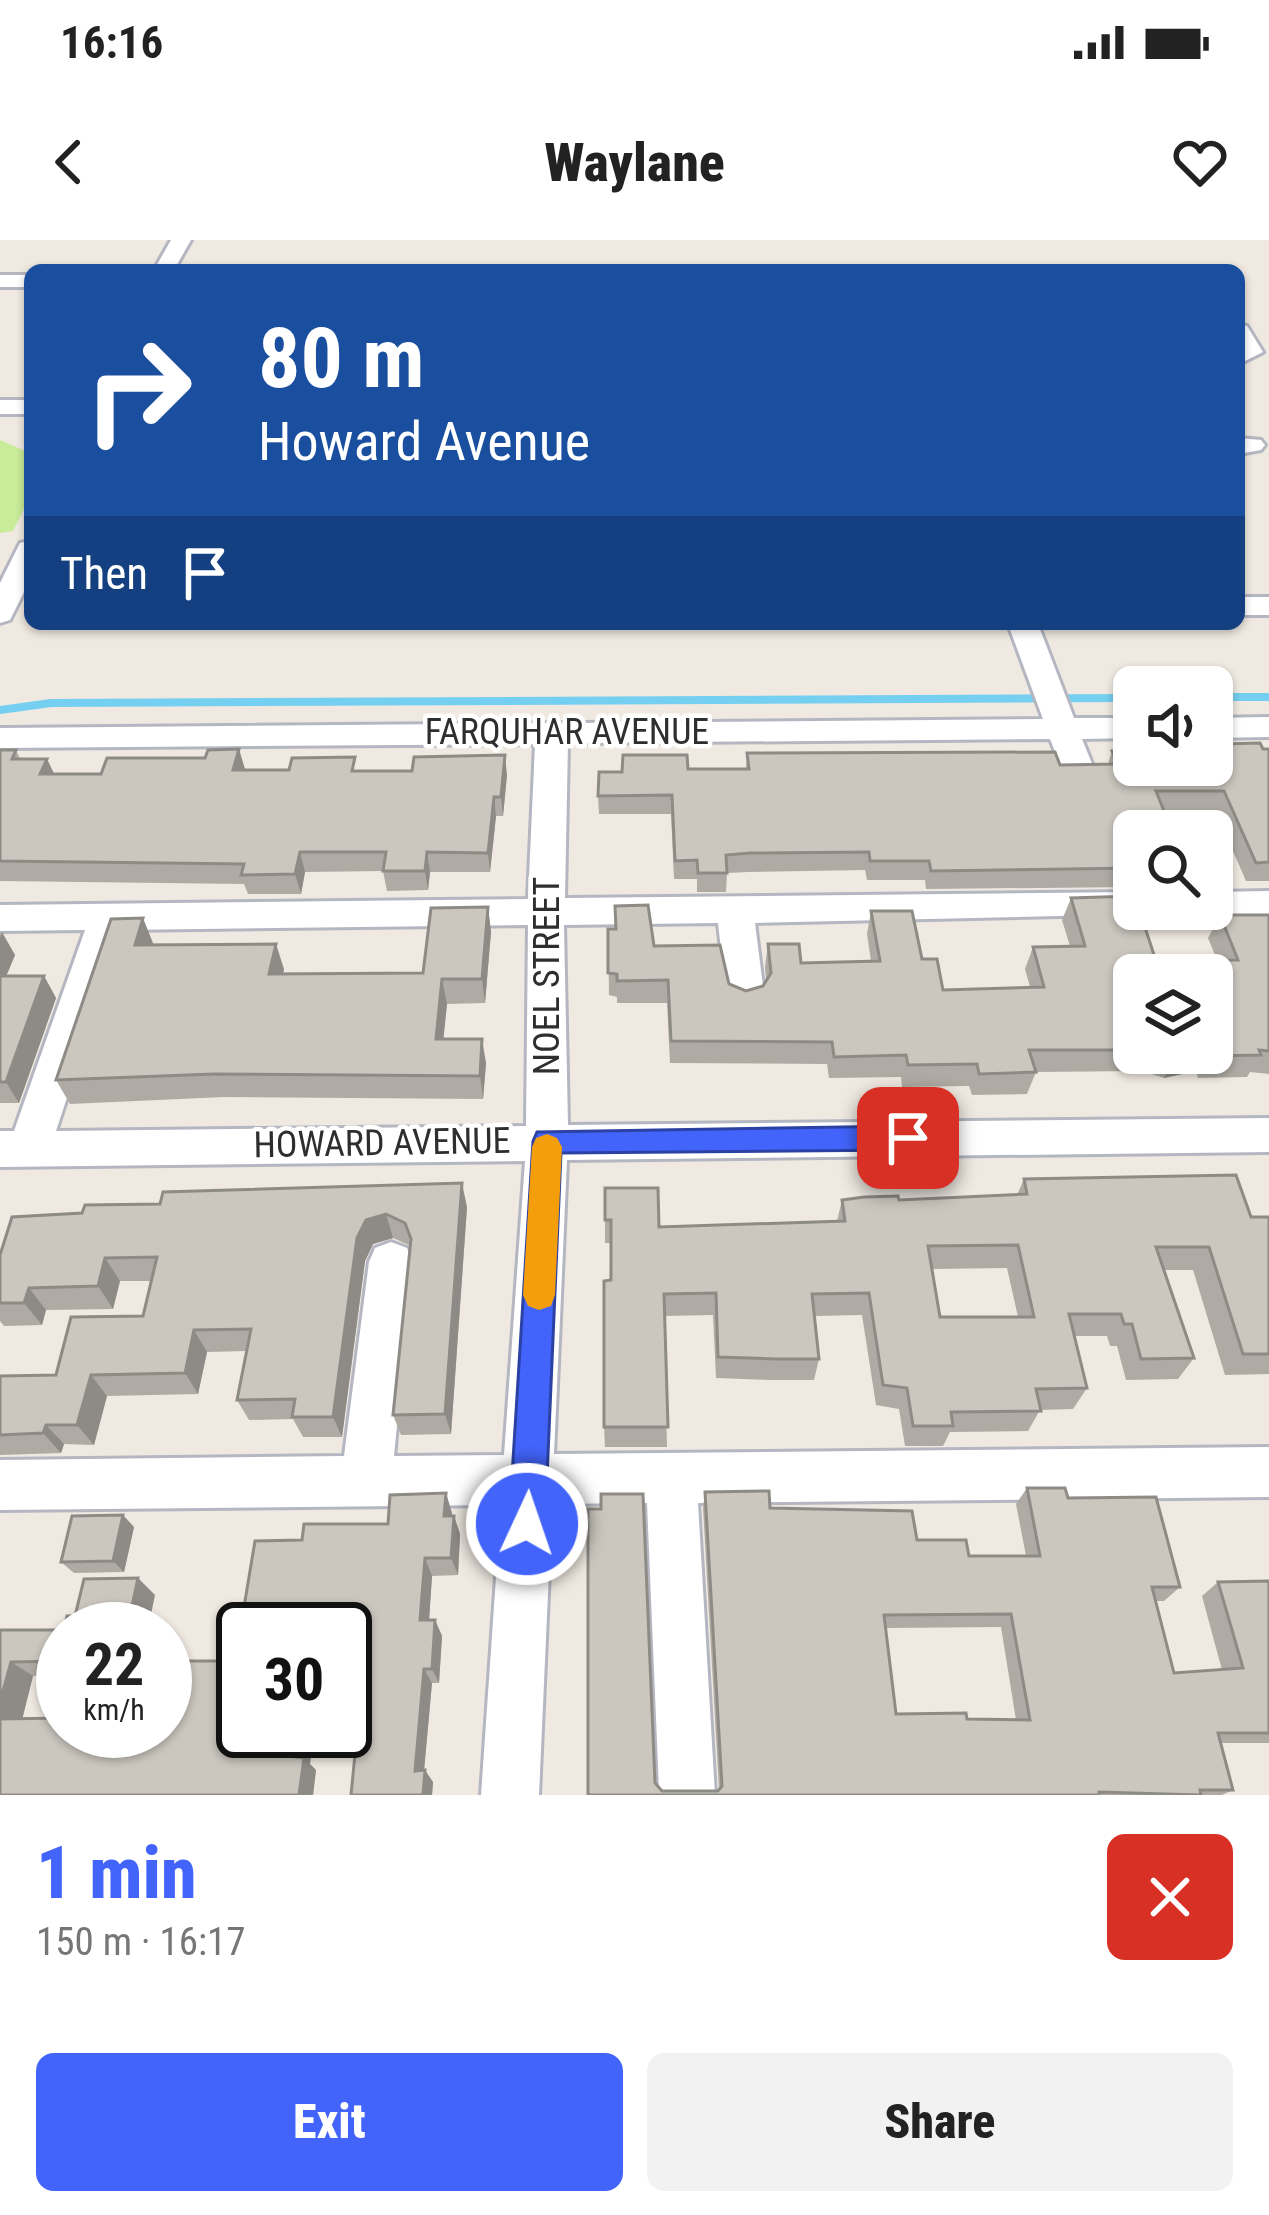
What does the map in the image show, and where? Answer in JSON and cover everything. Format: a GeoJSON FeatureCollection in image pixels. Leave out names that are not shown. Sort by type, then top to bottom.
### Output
{"type":"FeatureCollection","features":[{"type":"Feature","properties":{"kind":"street"},"geometry":{"type":"LineString","coordinates":[[0,614],[24,563]]}},
{"type":"Feature","properties":{"kind":"street"},"geometry":{"type":"LineString","coordinates":[[1025,630],[1078,771]]}},
{"type":"Feature","properties":{"kind":"street","name":"FARQUHAR AVENUE"},"geometry":{"type":"LineString","coordinates":[[0,738],[1113,728]]}},
{"type":"Feature","properties":{"kind":"street"},"geometry":{"type":"LineString","coordinates":[[1233,728],[1269,728]]}},
{"type":"Feature","properties":{"kind":"street","name":"NOEL STREET"},"geometry":{"type":"LineString","coordinates":[[510,1795],[547,1141],[551,732]]}},
{"type":"Feature","properties":{"kind":"street"},"geometry":{"type":"LineString","coordinates":[[1233,905],[1269,904]]}},
{"type":"Feature","properties":{"kind":"street"},"geometry":{"type":"LineString","coordinates":[[0,918],[1113,905]]}},
{"type":"Feature","properties":{"kind":"street"},"geometry":{"type":"LineString","coordinates":[[735,909],[745,994]]}},
{"type":"Feature","properties":{"kind":"street"},"geometry":{"type":"LineString","coordinates":[[15,1149],[108,917]]}},
{"type":"Feature","properties":{"kind":"street","name":"HOWARD AVENUE"},"geometry":{"type":"LineString","coordinates":[[15,1149],[1269,1135]]}},
{"type":"Feature","properties":{"kind":"street"},"geometry":{"type":"LineString","coordinates":[[366,1480],[391,1262]]}},
{"type":"Feature","properties":{"kind":"street"},"geometry":{"type":"LineString","coordinates":[[0,1485],[1269,1472]]}},
{"type":"Feature","properties":{"kind":"street"},"geometry":{"type":"LineString","coordinates":[[671,1477],[688,1790]]}},
{"type":"Feature","properties":{"kind":"green space"},"geometry":{"type":"Polygon","coordinates":[[[0,440],[24,450],[24,509],[13,531],[0,533],[0,440]]]}},
{"type":"Feature","properties":{"kind":"building"},"geometry":{"type":"Polygon","coordinates":[[[1260,743],[1269,749],[1269,862],[1256,863],[1224,791],[1156,791],[1164,810],[1113,810],[1113,868],[931,871],[929,861],[870,861],[869,852],[750,853],[726,855],[727,873],[698,873],[697,860],[675,861],[672,795],[598,796],[599,772],[622,772],[623,755],[687,755],[688,769],[749,769],[747,753],[1055,752],[1060,765],[1113,764],[1113,786],[1233,786],[1233,744],[1260,743]]]}},
{"type":"Feature","properties":{"kind":"building"},"geometry":{"type":"Polygon","coordinates":[[[239,749],[233,770],[289,770],[292,758],[355,757],[352,771],[412,771],[414,757],[505,755],[501,797],[494,797],[488,853],[427,852],[425,871],[383,871],[386,852],[300,852],[295,874],[241,875],[244,864],[0,861],[0,750],[16,750],[12,759],[47,759],[40,774],[101,774],[107,758],[205,758],[208,750],[239,749]]]}},
{"type":"Feature","properties":{"kind":"building"},"geometry":{"type":"Polygon","coordinates":[[[1113,897],[1113,930],[1146,930],[1154,954],[1113,954],[1113,1050],[1029,1050],[1036,1072],[979,1074],[977,1064],[908,1065],[906,1055],[834,1057],[832,1042],[671,1041],[668,980],[617,981],[617,974],[608,973],[608,929],[616,929],[615,906],[648,905],[654,946],[720,945],[729,984],[746,991],[763,986],[771,973],[768,944],[799,944],[801,963],[880,961],[871,911],[912,911],[922,959],[937,959],[943,990],[1044,987],[1033,947],[1085,946],[1071,898],[1113,897]]]}},
{"type":"Feature","properties":{"kind":"building"},"geometry":{"type":"Polygon","coordinates":[[[488,907],[482,979],[442,979],[436,1039],[482,1039],[480,1076],[214,1074],[56,1080],[111,919],[143,918],[135,945],[276,944],[269,974],[423,973],[431,908],[488,907]]]}},
{"type":"Feature","properties":{"kind":"building"},"geometry":{"type":"Polygon","coordinates":[[[1233,915],[1269,915],[1269,1051],[1259,1050],[1261,1055],[1233,1056],[1233,960],[1238,960],[1226,930],[1233,930],[1233,915]]]}},
{"type":"Feature","properties":{"kind":"building"},"geometry":{"type":"Polygon","coordinates":[[[0,976],[44,976],[6,1082],[0,1082],[0,976]]]}},
{"type":"Feature","properties":{"kind":"building"},"geometry":{"type":"Polygon","coordinates":[[[1236,1175],[1251,1217],[1269,1217],[1269,1354],[1243,1354],[1209,1247],[1156,1247],[1194,1358],[1141,1359],[1132,1324],[1124,1324],[1121,1314],[1069,1314],[1087,1388],[1036,1389],[1041,1411],[951,1412],[953,1426],[913,1426],[907,1388],[883,1385],[869,1293],[812,1294],[819,1359],[718,1357],[716,1293],[664,1294],[668,1427],[604,1427],[604,1281],[611,1280],[611,1220],[605,1220],[605,1188],[658,1188],[659,1227],[845,1221],[842,1200],[1027,1194],[1024,1179],[1236,1175]],[[1018,1245],[928,1246],[940,1317],[1034,1317],[1018,1245]]]}},
{"type":"Feature","properties":{"kind":"building"},"geometry":{"type":"Polygon","coordinates":[[[462,1183],[445,1414],[393,1415],[411,1239],[405,1223],[386,1214],[366,1220],[357,1238],[333,1417],[292,1417],[295,1399],[237,1400],[251,1329],[194,1330],[185,1373],[91,1375],[77,1425],[46,1425],[43,1433],[0,1435],[0,1376],[56,1375],[71,1317],[143,1316],[157,1257],[105,1258],[98,1286],[29,1288],[24,1303],[0,1303],[0,1255],[12,1217],[82,1213],[85,1205],[160,1204],[163,1192],[462,1183]]]}},
{"type":"Feature","properties":{"kind":"building"},"geometry":{"type":"Polygon","coordinates":[[[1027,1488],[1065,1488],[1068,1498],[1156,1497],[1180,1587],[1152,1587],[1174,1673],[1243,1668],[1218,1582],[1269,1581],[1269,1733],[1218,1733],[1233,1790],[1200,1790],[1201,1795],[588,1795],[588,1509],[601,1509],[601,1494],[643,1494],[655,1783],[662,1791],[718,1791],[722,1786],[705,1492],[769,1491],[770,1508],[912,1511],[917,1540],[966,1540],[969,1556],[1040,1556],[1027,1488]],[[1011,1614],[884,1615],[896,1714],[966,1713],[967,1719],[1030,1720],[1011,1614]]]}},
{"type":"Feature","properties":{"kind":"building"},"geometry":{"type":"Polygon","coordinates":[[[446,1493],[444,1516],[454,1516],[451,1558],[425,1558],[420,1620],[435,1620],[432,1669],[424,1669],[415,1771],[425,1770],[423,1795],[351,1795],[355,1758],[372,1758],[372,1602],[245,1602],[255,1541],[302,1540],[304,1524],[388,1524],[390,1495],[446,1493]]]}},
{"type":"Feature","properties":{"kind":"building"},"geometry":{"type":"Polygon","coordinates":[[[123,1515],[113,1561],[61,1562],[72,1516],[123,1515]]]}},
{"type":"Feature","properties":{"kind":"building"},"geometry":{"type":"Polygon","coordinates":[[[138,1578],[133,1602],[78,1602],[84,1579],[138,1578]]]}},
{"type":"Feature","properties":{"kind":"building"},"geometry":{"type":"Polygon","coordinates":[[[0,1630],[36,1630],[36,1662],[11,1662],[0,1702],[0,1630]]]}},
{"type":"Feature","properties":{"kind":"building"},"geometry":{"type":"Polygon","coordinates":[[[192,1661],[216,1661],[216,1758],[304,1758],[299,1795],[0,1795],[0,1719],[36,1718],[36,1758],[192,1758],[192,1661]]]}},
{"type":"Feature","properties":{"kind":"waterway"},"geometry":{"type":"LineString","coordinates":[[1233,697],[1269,697]]}},
{"type":"Feature","properties":{"kind":"waterway"},"geometry":{"type":"LineString","coordinates":[[0,710],[51,703],[1113,698]]}},
{"type":"Feature","properties":{"kind":"slow traffic"},"geometry":{"type":"LineString","coordinates":[[539,1295],[547,1147]]}},
{"type":"Feature","properties":{"kind":"route"},"geometry":{"type":"LineString","coordinates":[[527,1524],[547,1141],[908,1138]]}}]}
